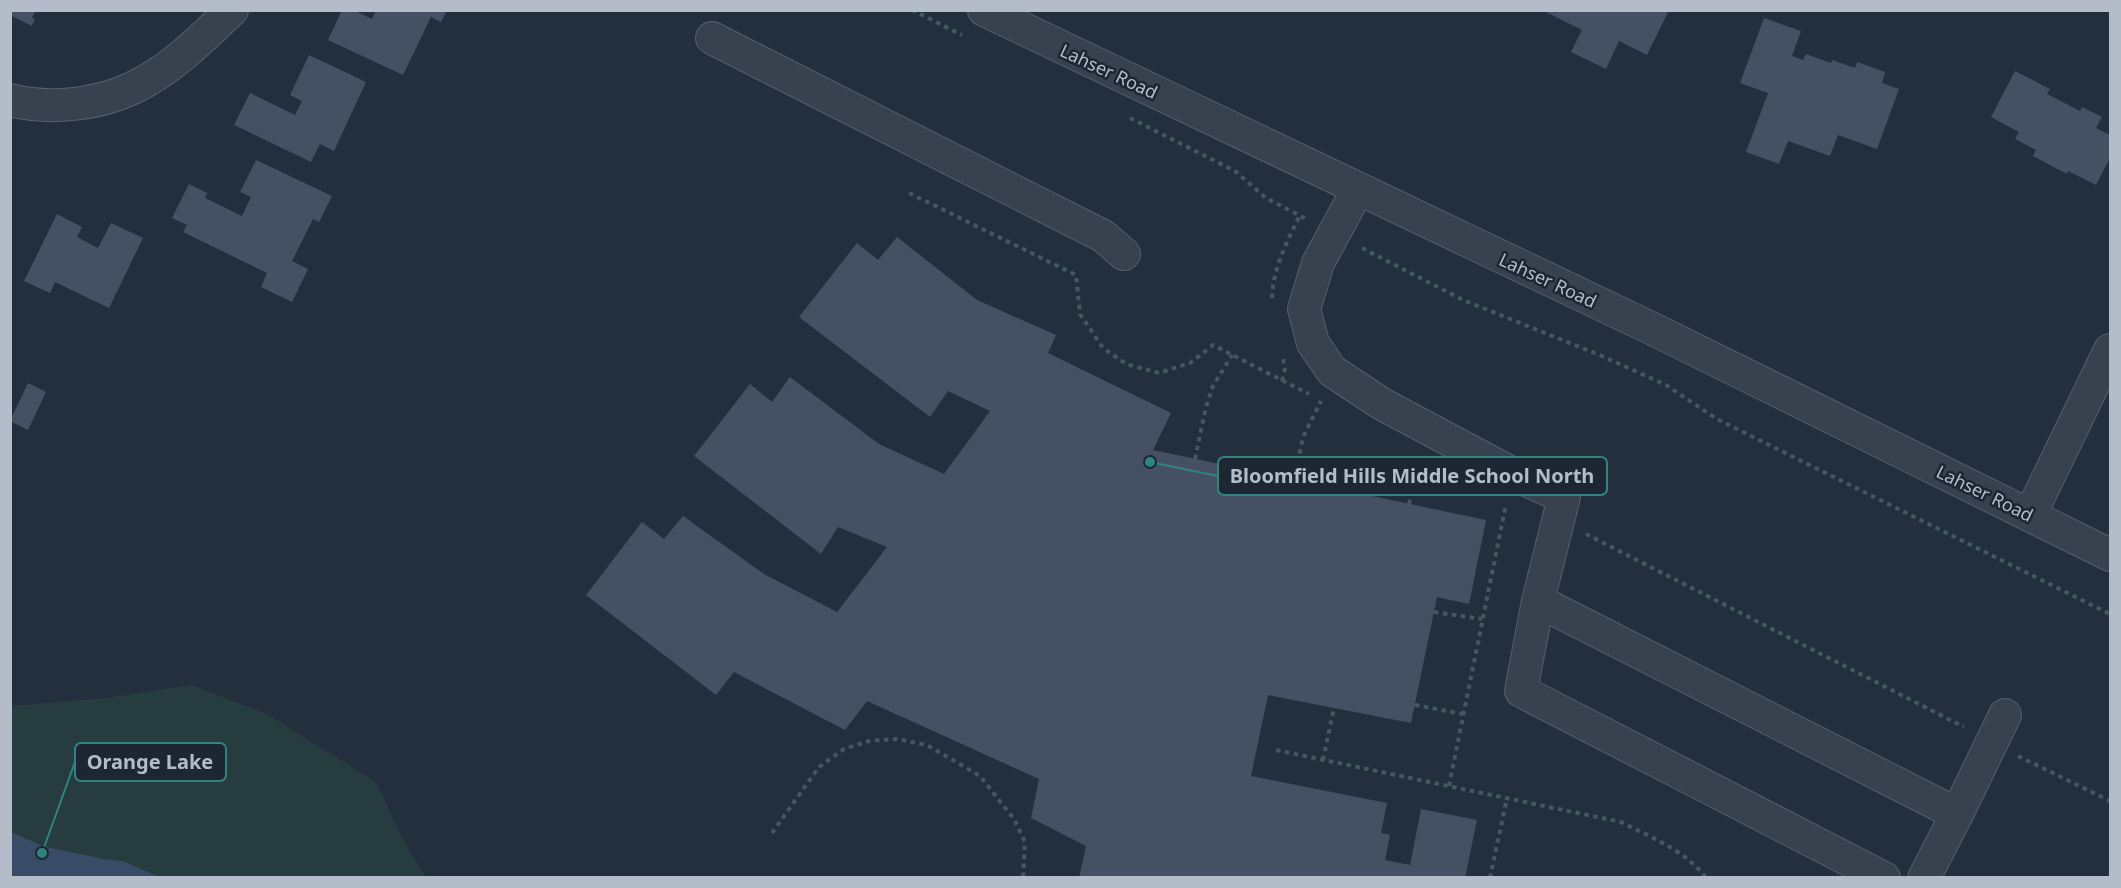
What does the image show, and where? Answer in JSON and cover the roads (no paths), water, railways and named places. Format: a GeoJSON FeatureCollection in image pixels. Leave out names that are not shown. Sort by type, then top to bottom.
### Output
{"type":"FeatureCollection","features":[{"type":"Feature","properties":{"kind":"street"},"geometry":{"type":"LineString","coordinates":[[10,100],[38,104],[70,104],[90,101],[127,90],[146,81],[173,62],[232,10]]}},
{"type":"Feature","properties":{"kind":"street","name":"Lahser Road"},"geometry":{"type":"LineString","coordinates":[[984,10],[1655,330],[2030,515],[2107,543]]}},
{"type":"Feature","properties":{"kind":"street"},"geometry":{"type":"LineString","coordinates":[[712,38],[1103,236],[1124,254]]}},
{"type":"Feature","properties":{"kind":"street"},"geometry":{"type":"LineString","coordinates":[[1358,189],[1318,263],[1304,309],[1313,343],[1332,371],[1382,404],[1517,476],[1564,497],[1538,601],[1521,691],[1884,878]]}},
{"type":"Feature","properties":{"kind":"street"},"geometry":{"type":"LineString","coordinates":[[2030,515],[2110,350]]}},
{"type":"Feature","properties":{"kind":"street"},"geometry":{"type":"LineString","coordinates":[[1538,601],[1957,814]]}},
{"type":"Feature","properties":{"kind":"street"},"geometry":{"type":"LineString","coordinates":[[1924,878],[2005,715]]}},
{"type":"Feature","properties":{"kind":"water"},"geometry":{"type":"Polygon","coordinates":[[[11,832],[43,846],[123,861],[159,877],[11,877],[11,832]]]}},
{"type":"Feature","properties":{"kind":"place","name":"Bloomfield Hills Middle School North"},"geometry":{"type":"Point","coordinates":[1150,462]}},
{"type":"Feature","properties":{"kind":"place","name":"Orange Lake"},"geometry":{"type":"Point","coordinates":[42,853]}}]}
